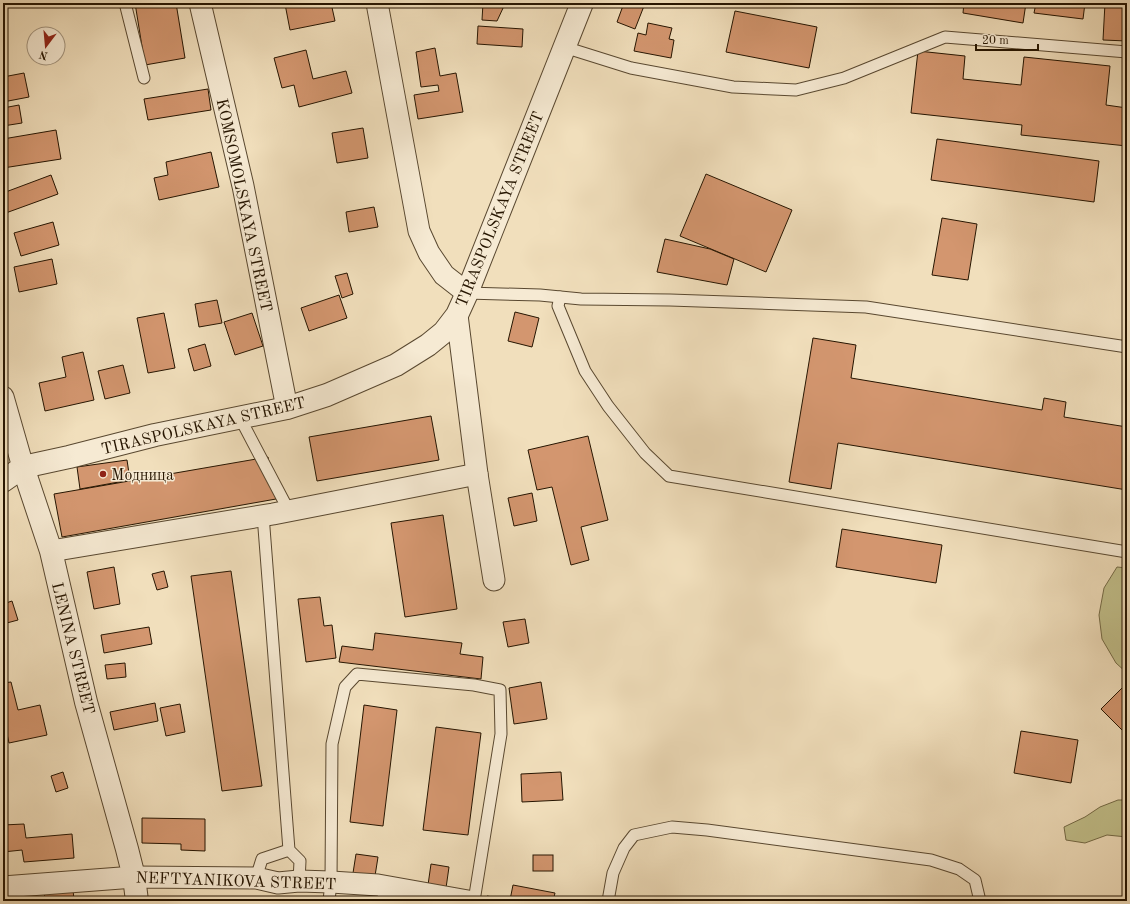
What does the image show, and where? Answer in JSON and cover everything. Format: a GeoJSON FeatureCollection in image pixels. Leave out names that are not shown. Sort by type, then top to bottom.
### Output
{"type":"FeatureCollection","features":[{"type":"Feature","properties":{"kind":"street","name":"KOMSOMOLSKAYA STREET"},"geometry":{"type":"LineString","coordinates":[[200,3],[243,186],[287,408]]}},
{"type":"Feature","properties":{"kind":"street"},"geometry":{"type":"LineString","coordinates":[[376,3],[419,232],[429,253],[444,275],[467,293]]}},
{"type":"Feature","properties":{"kind":"street","name":"TIRASPOLSKAYA STREET"},"geometry":{"type":"LineString","coordinates":[[3,481],[22,467],[155,435],[287,408],[327,395],[396,365],[444,332],[457,315],[467,293],[582,3]]}},
{"type":"Feature","properties":{"kind":"street"},"geometry":{"type":"LineString","coordinates":[[457,315],[477,474],[494,580]]}},
{"type":"Feature","properties":{"kind":"street","name":"LENINA STREET"},"geometry":{"type":"LineString","coordinates":[[3,397],[22,467],[50,552],[86,702],[134,877],[137,901]]}},
{"type":"Feature","properties":{"kind":"street"},"geometry":{"type":"LineString","coordinates":[[50,552],[263,515],[477,474]]}},
{"type":"Feature","properties":{"kind":"street","name":"NEFTYANIKOVA STREET"},"geometry":{"type":"LineString","coordinates":[[3,887],[134,877],[256,878],[278,883],[299,881],[330,891],[468,901]]}},
{"type":"Feature","properties":{"kind":"lane"},"geometry":{"type":"LineString","coordinates":[[125,3],[144,78]]}},
{"type":"Feature","properties":{"kind":"lane"},"geometry":{"type":"LineString","coordinates":[[564,47],[631,68],[733,87],[796,90],[844,78],[945,37],[1127,52]]}},
{"type":"Feature","properties":{"kind":"lane"},"geometry":{"type":"LineString","coordinates":[[467,293],[540,295],[581,299],[670,300],[866,307],[1127,347]]}},
{"type":"Feature","properties":{"kind":"lane"},"geometry":{"type":"LineString","coordinates":[[560,297],[558,306],[585,371],[608,406],[645,453],[669,476],[1127,552]]}},
{"type":"Feature","properties":{"kind":"lane"},"geometry":{"type":"LineString","coordinates":[[240,418],[289,510]]}},
{"type":"Feature","properties":{"kind":"lane"},"geometry":{"type":"LineString","coordinates":[[263,515],[289,850],[300,861],[299,881]]}},
{"type":"Feature","properties":{"kind":"lane"},"geometry":{"type":"LineString","coordinates":[[330,891],[332,744],[344,687],[357,674],[474,685],[500,690],[501,734],[474,901]]}},
{"type":"Feature","properties":{"kind":"lane"},"geometry":{"type":"LineString","coordinates":[[608,901],[613,873],[624,848],[634,835],[672,827],[707,830],[931,860],[959,869],[975,880],[980,901]]}},
{"type":"Feature","properties":{"kind":"lane"},"geometry":{"type":"LineString","coordinates":[[256,878],[262,859],[289,850]]}},
{"type":"Feature","properties":{"kind":"shaded area"},"geometry":{"type":"Polygon","coordinates":[[[1117,567],[1127,568],[1127,673],[1116,663],[1102,639],[1099,615],[1104,588],[1117,567]]]}},
{"type":"Feature","properties":{"kind":"shaded area"},"geometry":{"type":"Polygon","coordinates":[[[1118,800],[1127,800],[1127,837],[1107,835],[1085,843],[1066,840],[1064,827],[1085,817],[1100,807],[1118,800]]]}},
{"type":"Feature","properties":{"kind":"building"},"geometry":{"type":"Polygon","coordinates":[[[135,3],[176,3],[185,58],[145,65],[135,3]]]}},
{"type":"Feature","properties":{"kind":"building"},"geometry":{"type":"Polygon","coordinates":[[[331,3],[335,21],[290,30],[285,4],[331,3]]]}},
{"type":"Feature","properties":{"kind":"building"},"geometry":{"type":"Polygon","coordinates":[[[427,3],[453,3],[453,5],[427,5],[427,3]]]}},
{"type":"Feature","properties":{"kind":"building"},"geometry":{"type":"Polygon","coordinates":[[[483,3],[513,3],[513,7],[504,6],[497,21],[482,20],[483,3]]]}},
{"type":"Feature","properties":{"kind":"building"},"geometry":{"type":"Polygon","coordinates":[[[624,3],[635,3],[644,6],[635,29],[617,22],[624,3]]]}},
{"type":"Feature","properties":{"kind":"building"},"geometry":{"type":"Polygon","coordinates":[[[964,3],[1026,3],[1023,23],[963,13],[964,3]]]}},
{"type":"Feature","properties":{"kind":"building"},"geometry":{"type":"Polygon","coordinates":[[[1036,3],[1085,3],[1083,19],[1034,13],[1036,3]]]}},
{"type":"Feature","properties":{"kind":"building"},"geometry":{"type":"Polygon","coordinates":[[[1105,3],[1127,3],[1127,41],[1103,40],[1105,3]]]}},
{"type":"Feature","properties":{"kind":"building"},"geometry":{"type":"Polygon","coordinates":[[[735,11],[817,27],[809,68],[726,52],[735,11]]]}},
{"type":"Feature","properties":{"kind":"building"},"geometry":{"type":"Polygon","coordinates":[[[648,23],[672,28],[669,39],[674,40],[671,58],[634,51],[638,33],[646,35],[648,23]]]}},
{"type":"Feature","properties":{"kind":"building"},"geometry":{"type":"Polygon","coordinates":[[[478,26],[523,29],[522,47],[477,44],[478,26]]]}},
{"type":"Feature","properties":{"kind":"building"},"geometry":{"type":"Polygon","coordinates":[[[435,48],[440,76],[456,73],[463,112],[418,119],[414,95],[439,91],[438,85],[421,87],[416,52],[435,48]]]}},
{"type":"Feature","properties":{"kind":"building"},"geometry":{"type":"Polygon","coordinates":[[[306,50],[313,79],[346,71],[352,93],[299,107],[294,85],[282,88],[274,58],[306,50]]]}},
{"type":"Feature","properties":{"kind":"building"},"geometry":{"type":"Polygon","coordinates":[[[918,51],[965,56],[963,79],[1021,85],[1024,57],[1110,66],[1106,105],[1127,108],[1127,146],[1021,135],[1022,125],[911,113],[918,51]]]}},
{"type":"Feature","properties":{"kind":"building"},"geometry":{"type":"Polygon","coordinates":[[[24,73],[29,97],[3,102],[3,77],[24,73]]]}},
{"type":"Feature","properties":{"kind":"building"},"geometry":{"type":"Polygon","coordinates":[[[208,89],[211,110],[148,120],[144,99],[208,89]]]}},
{"type":"Feature","properties":{"kind":"building"},"geometry":{"type":"Polygon","coordinates":[[[19,105],[22,123],[3,126],[3,108],[19,105]]]}},
{"type":"Feature","properties":{"kind":"building"},"geometry":{"type":"Polygon","coordinates":[[[363,128],[368,158],[337,163],[332,133],[363,128]]]}},
{"type":"Feature","properties":{"kind":"building"},"geometry":{"type":"Polygon","coordinates":[[[56,130],[61,159],[3,168],[3,139],[56,130]]]}},
{"type":"Feature","properties":{"kind":"building"},"geometry":{"type":"Polygon","coordinates":[[[937,139],[1099,161],[1094,202],[931,180],[937,139]]]}},
{"type":"Feature","properties":{"kind":"building"},"geometry":{"type":"Polygon","coordinates":[[[211,152],[219,187],[159,200],[154,178],[168,175],[166,162],[211,152]]]}},
{"type":"Feature","properties":{"kind":"building"},"geometry":{"type":"Polygon","coordinates":[[[706,174],[792,210],[766,272],[680,236],[706,174]]]}},
{"type":"Feature","properties":{"kind":"building"},"geometry":{"type":"Polygon","coordinates":[[[51,175],[58,194],[3,214],[3,193],[51,175]]]}},
{"type":"Feature","properties":{"kind":"building"},"geometry":{"type":"Polygon","coordinates":[[[374,207],[378,227],[349,232],[346,212],[374,207]]]}},
{"type":"Feature","properties":{"kind":"building"},"geometry":{"type":"Polygon","coordinates":[[[942,218],[977,224],[968,280],[932,275],[942,218]]]}},
{"type":"Feature","properties":{"kind":"building"},"geometry":{"type":"Polygon","coordinates":[[[53,222],[59,245],[21,256],[14,233],[53,222]]]}},
{"type":"Feature","properties":{"kind":"building"},"geometry":{"type":"Polygon","coordinates":[[[665,239],[710,249],[734,259],[727,285],[657,272],[665,239]]]}},
{"type":"Feature","properties":{"kind":"building"},"geometry":{"type":"Polygon","coordinates":[[[52,259],[57,284],[19,292],[14,267],[52,259]]]}},
{"type":"Feature","properties":{"kind":"building"},"geometry":{"type":"Polygon","coordinates":[[[347,273],[353,294],[342,298],[335,276],[347,273]]]}},
{"type":"Feature","properties":{"kind":"building"},"geometry":{"type":"Polygon","coordinates":[[[339,295],[347,318],[309,331],[301,308],[339,295]]]}},
{"type":"Feature","properties":{"kind":"building"},"geometry":{"type":"Polygon","coordinates":[[[217,300],[222,323],[199,327],[195,304],[217,300]]]}},
{"type":"Feature","properties":{"kind":"building"},"geometry":{"type":"Polygon","coordinates":[[[515,312],[539,318],[532,347],[508,341],[515,312]]]}},
{"type":"Feature","properties":{"kind":"building"},"geometry":{"type":"Polygon","coordinates":[[[164,313],[175,368],[148,373],[137,318],[164,313]]]}},
{"type":"Feature","properties":{"kind":"building"},"geometry":{"type":"Polygon","coordinates":[[[252,313],[263,346],[235,355],[224,322],[252,313]]]}},
{"type":"Feature","properties":{"kind":"building"},"geometry":{"type":"Polygon","coordinates":[[[813,338],[856,345],[851,378],[1042,410],[1044,398],[1066,402],[1064,417],[1127,427],[1127,490],[838,443],[831,489],[789,482],[813,338]]]}},
{"type":"Feature","properties":{"kind":"building"},"geometry":{"type":"Polygon","coordinates":[[[205,344],[211,366],[194,371],[188,349],[205,344]]]}},
{"type":"Feature","properties":{"kind":"building"},"geometry":{"type":"Polygon","coordinates":[[[83,352],[94,400],[45,411],[39,383],[66,377],[62,357],[83,352]]]}},
{"type":"Feature","properties":{"kind":"building"},"geometry":{"type":"Polygon","coordinates":[[[123,365],[130,393],[105,399],[98,371],[123,365]]]}},
{"type":"Feature","properties":{"kind":"building"},"geometry":{"type":"Polygon","coordinates":[[[431,416],[439,460],[317,481],[309,437],[431,416]]]}},
{"type":"Feature","properties":{"kind":"building"},"geometry":{"type":"Polygon","coordinates":[[[588,436],[608,520],[581,527],[589,560],[571,565],[552,487],[537,490],[528,450],[588,436]]]}},
{"type":"Feature","properties":{"kind":"building"},"geometry":{"type":"Polygon","coordinates":[[[268,457],[276,499],[62,537],[54,494],[268,457]]]}},
{"type":"Feature","properties":{"kind":"building","name":"Модница"},"geometry":{"type":"Polygon","coordinates":[[[127,460],[130,480],[80,489],[77,467],[127,460]]]}},
{"type":"Feature","properties":{"kind":"building"},"geometry":{"type":"Polygon","coordinates":[[[532,493],[537,521],[514,526],[508,498],[532,493]]]}},
{"type":"Feature","properties":{"kind":"building"},"geometry":{"type":"Polygon","coordinates":[[[443,515],[457,609],[405,617],[391,523],[443,515]]]}},
{"type":"Feature","properties":{"kind":"building"},"geometry":{"type":"Polygon","coordinates":[[[842,529],[942,545],[936,583],[836,567],[842,529]]]}},
{"type":"Feature","properties":{"kind":"building"},"geometry":{"type":"Polygon","coordinates":[[[114,567],[120,604],[94,609],[87,572],[114,567]]]}},
{"type":"Feature","properties":{"kind":"building"},"geometry":{"type":"Polygon","coordinates":[[[164,571],[168,587],[157,590],[152,574],[164,571]]]}},
{"type":"Feature","properties":{"kind":"building"},"geometry":{"type":"Polygon","coordinates":[[[231,571],[262,786],[222,791],[191,576],[231,571]]]}},
{"type":"Feature","properties":{"kind":"building"},"geometry":{"type":"Polygon","coordinates":[[[320,597],[324,626],[332,625],[336,658],[306,662],[298,599],[320,597]]]}},
{"type":"Feature","properties":{"kind":"building"},"geometry":{"type":"Polygon","coordinates":[[[12,601],[18,620],[3,624],[3,604],[12,601]]]}},
{"type":"Feature","properties":{"kind":"building"},"geometry":{"type":"Polygon","coordinates":[[[525,619],[529,643],[508,647],[503,622],[525,619]]]}},
{"type":"Feature","properties":{"kind":"building"},"geometry":{"type":"Polygon","coordinates":[[[149,627],[152,644],[104,653],[101,635],[149,627]]]}},
{"type":"Feature","properties":{"kind":"building"},"geometry":{"type":"Polygon","coordinates":[[[375,633],[462,643],[460,654],[483,657],[481,679],[339,662],[342,646],[373,650],[375,633]]]}},
{"type":"Feature","properties":{"kind":"building"},"geometry":{"type":"Polygon","coordinates":[[[125,663],[126,677],[107,679],[105,665],[125,663]]]}},
{"type":"Feature","properties":{"kind":"building"},"geometry":{"type":"Polygon","coordinates":[[[11,682],[18,710],[40,705],[47,735],[9,743],[4,720],[3,721],[3,683],[11,682]]]}},
{"type":"Feature","properties":{"kind":"building"},"geometry":{"type":"Polygon","coordinates":[[[541,682],[547,719],[514,724],[509,688],[541,682]]]}},
{"type":"Feature","properties":{"kind":"building"},"geometry":{"type":"Polygon","coordinates":[[[1127,683],[1127,735],[1101,709],[1127,683]]]}},
{"type":"Feature","properties":{"kind":"building"},"geometry":{"type":"Polygon","coordinates":[[[155,703],[158,721],[114,730],[110,712],[155,703]]]}},
{"type":"Feature","properties":{"kind":"building"},"geometry":{"type":"Polygon","coordinates":[[[180,704],[185,732],[166,736],[160,708],[180,704]]]}},
{"type":"Feature","properties":{"kind":"building"},"geometry":{"type":"Polygon","coordinates":[[[364,705],[397,710],[383,826],[350,822],[364,705]]]}},
{"type":"Feature","properties":{"kind":"building"},"geometry":{"type":"Polygon","coordinates":[[[436,727],[481,733],[468,835],[423,830],[436,727]]]}},
{"type":"Feature","properties":{"kind":"building"},"geometry":{"type":"Polygon","coordinates":[[[1021,731],[1078,740],[1071,783],[1014,773],[1021,731]]]}},
{"type":"Feature","properties":{"kind":"building"},"geometry":{"type":"Polygon","coordinates":[[[63,772],[68,788],[56,792],[51,776],[63,772]]]}},
{"type":"Feature","properties":{"kind":"building"},"geometry":{"type":"Polygon","coordinates":[[[561,772],[563,800],[522,802],[521,774],[561,772]]]}},
{"type":"Feature","properties":{"kind":"building"},"geometry":{"type":"Polygon","coordinates":[[[142,818],[205,819],[205,851],[181,850],[181,844],[142,843],[142,818]]]}},
{"type":"Feature","properties":{"kind":"building"},"geometry":{"type":"Polygon","coordinates":[[[24,824],[26,838],[72,834],[74,858],[24,862],[22,850],[3,852],[3,825],[24,824]]]}},
{"type":"Feature","properties":{"kind":"building"},"geometry":{"type":"Polygon","coordinates":[[[356,854],[378,857],[375,876],[353,873],[356,854]]]}},
{"type":"Feature","properties":{"kind":"building"},"geometry":{"type":"Polygon","coordinates":[[[533,855],[553,855],[553,871],[533,871],[533,855]]]}},
{"type":"Feature","properties":{"kind":"building"},"geometry":{"type":"Polygon","coordinates":[[[431,864],[449,867],[446,888],[428,885],[431,864]]]}},
{"type":"Feature","properties":{"kind":"building"},"geometry":{"type":"Polygon","coordinates":[[[513,885],[555,893],[553,901],[486,901],[487,896],[510,900],[513,885]]]}},
{"type":"Feature","properties":{"kind":"building"},"geometry":{"type":"Polygon","coordinates":[[[73,889],[74,901],[45,901],[44,891],[73,889]]]}},
{"type":"Feature","properties":{"kind":"building"},"geometry":{"type":"Polygon","coordinates":[[[702,897],[716,901],[690,901],[695,898],[702,897]]]}},
{"type":"Feature","properties":{"kind":"building"},"geometry":{"type":"Polygon","coordinates":[[[258,899],[286,899],[286,901],[258,901],[258,899]]]}},
{"type":"Feature","properties":{"kind":"place","name":"Модница"},"geometry":{"type":"Point","coordinates":[103,474]}}]}
